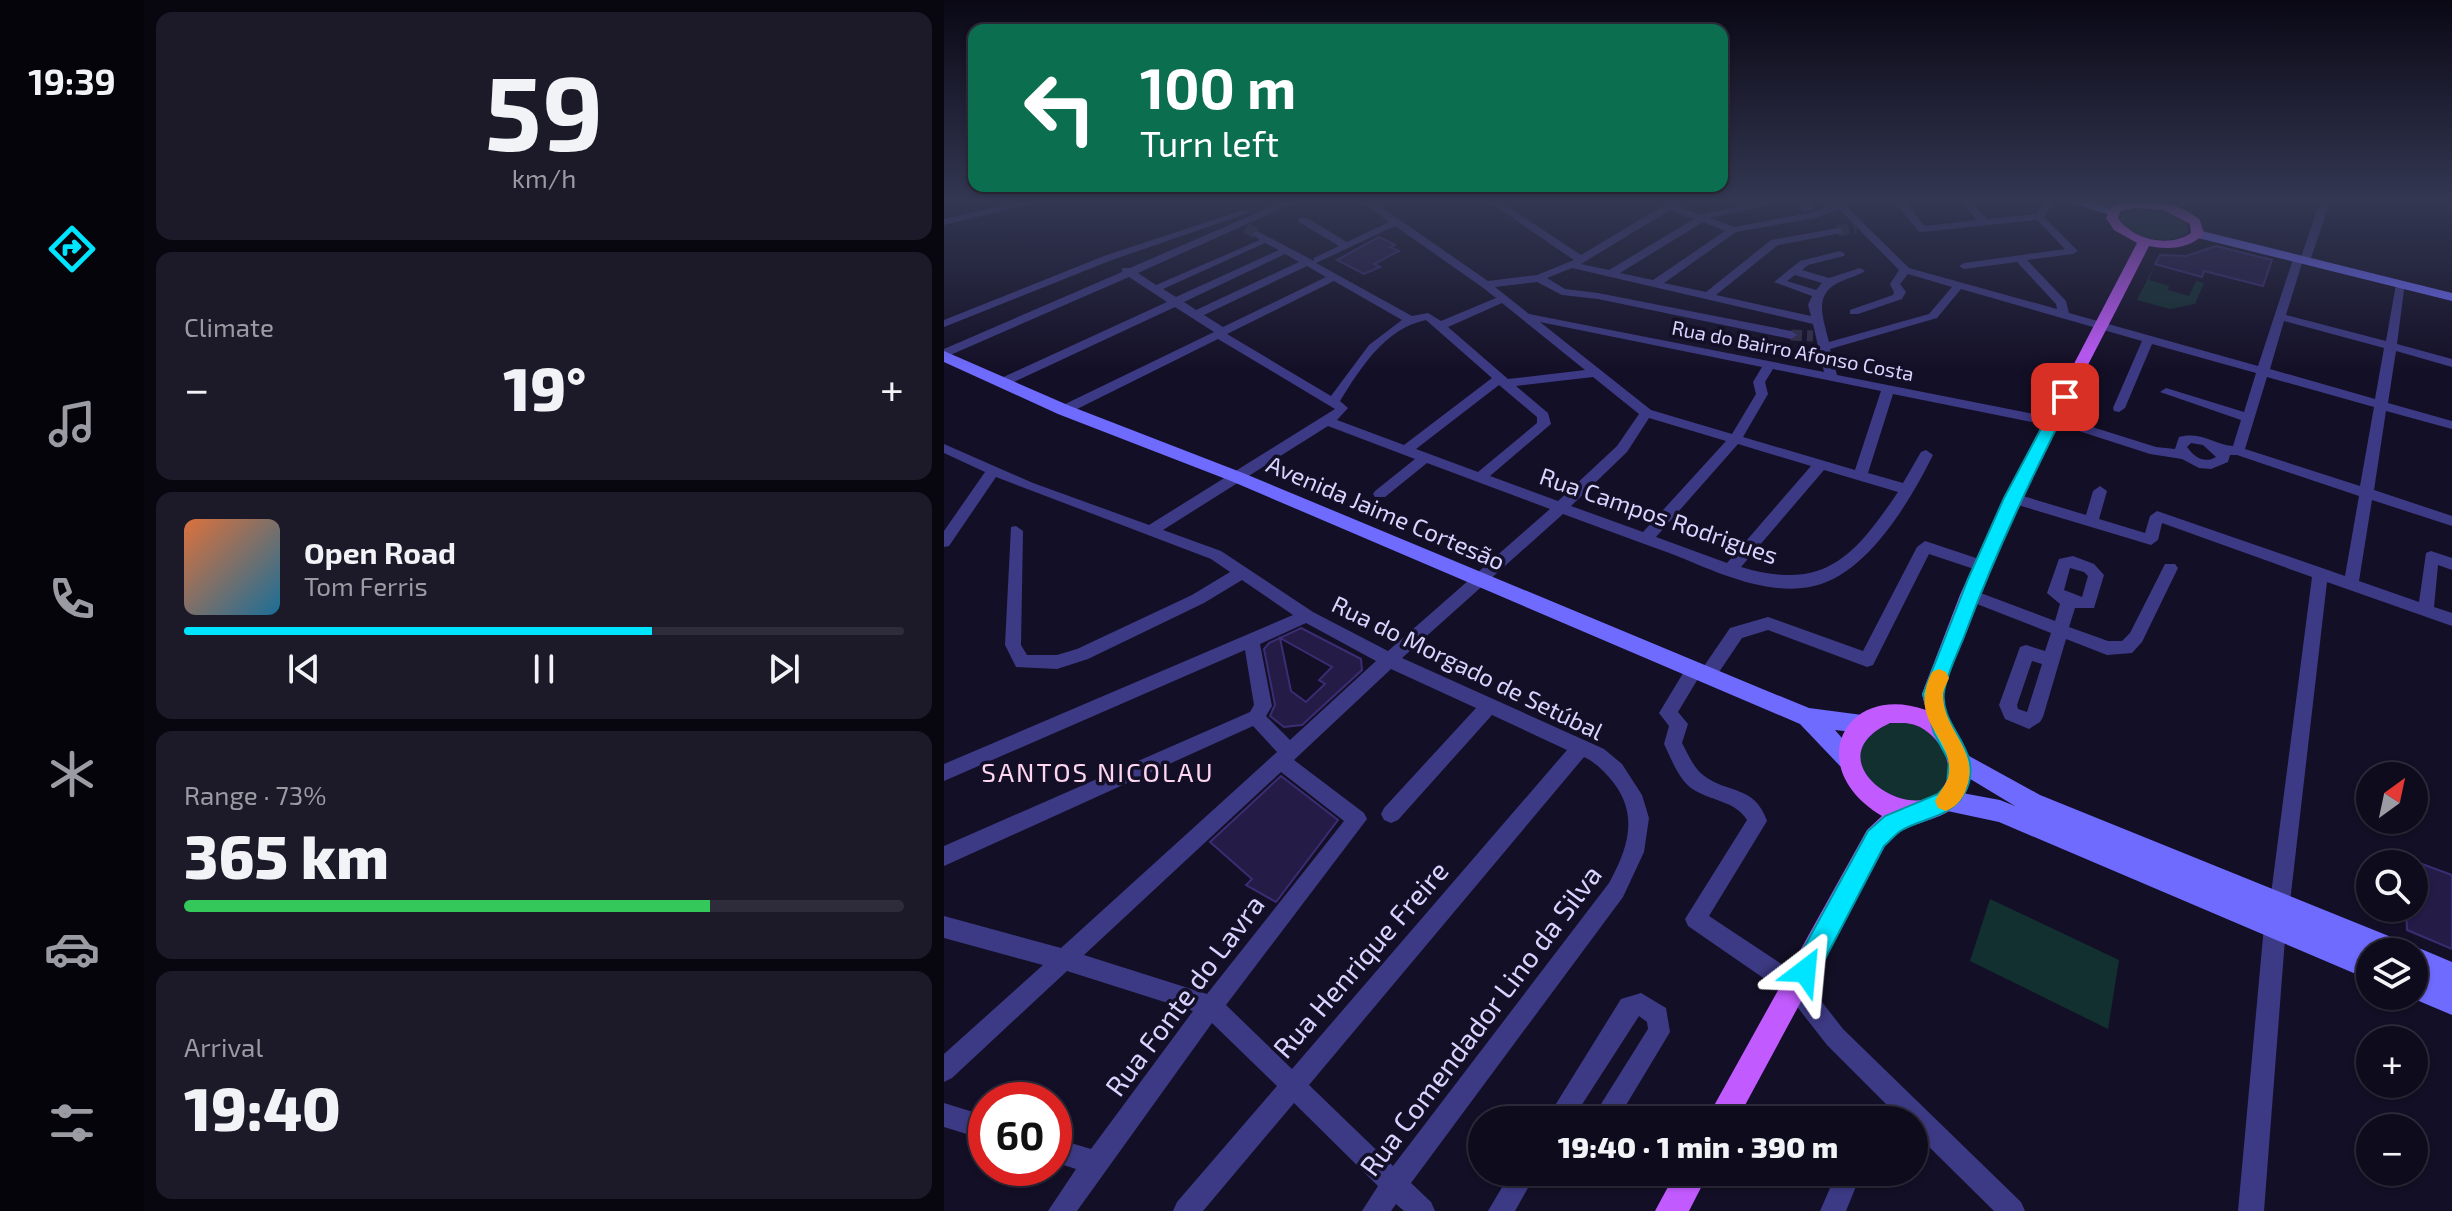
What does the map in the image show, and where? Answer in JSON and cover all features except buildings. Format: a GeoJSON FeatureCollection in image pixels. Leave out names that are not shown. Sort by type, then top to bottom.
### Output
{"type":"FeatureCollection","features":[{"type":"Feature","properties":{"kind":"main road"},"geometry":{"type":"LineString","coordinates":[[1944,733],[1933,694],[1970,595],[2013,498],[2136,259]]}},
{"type":"Feature","properties":{"kind":"main road"},"geometry":{"type":"LineString","coordinates":[[2296,259],[2452,297]]}},
{"type":"Feature","properties":{"kind":"main road","name":"Avenida Jaime Cortesão"},"geometry":{"type":"LineString","coordinates":[[944,355],[1064,410],[1237,477],[1808,717],[1862,723]]}},
{"type":"Feature","properties":{"kind":"main road"},"geometry":{"type":"LineString","coordinates":[[1903,713],[1933,694]]}},
{"type":"Feature","properties":{"kind":"main road"},"geometry":{"type":"LineString","coordinates":[[1729,1106],[1876,838],[1892,823],[1936,806],[1956,789],[1960,761],[1954,746],[1944,733],[1918,716],[1888,713],[1862,723],[1849,745],[1851,768],[1874,818],[1876,838]]}},
{"type":"Feature","properties":{"kind":"main road","name":"Avenida Jaime Cortesão"},"geometry":{"type":"LineString","coordinates":[[1808,717],[1851,768]]}},
{"type":"Feature","properties":{"kind":"main road"},"geometry":{"type":"LineString","coordinates":[[1960,761],[2032,803],[2278,914],[2356,958]]}},
{"type":"Feature","properties":{"kind":"main road"},"geometry":{"type":"LineString","coordinates":[[1851,768],[1863,790],[1892,808],[1936,806],[2000,811],[2278,914],[2356,939]]}},
{"type":"Feature","properties":{"kind":"main road"},"geometry":{"type":"LineString","coordinates":[[2428,965],[2452,976]]}},
{"type":"Feature","properties":{"kind":"main road"},"geometry":{"type":"LineString","coordinates":[[2428,991],[2452,1001]]}},
{"type":"Feature","properties":{"kind":"main road"},"geometry":{"type":"LineString","coordinates":[[1671,1211],[1685,1186]]}},
{"type":"Feature","properties":{"kind":"street"},"geometry":{"type":"LineString","coordinates":[[944,324],[1107,259]]}},
{"type":"Feature","properties":{"kind":"street","name":"Rua Campos Rodrigues"},"geometry":{"type":"LineString","coordinates":[[1109,259],[1333,412],[1405,451],[1760,580],[1788,583],[1833,575],[1859,554],[1909,490],[1926,455]]}},
{"type":"Feature","properties":{"kind":"street"},"geometry":{"type":"LineString","coordinates":[[944,355],[1163,259]]}},
{"type":"Feature","properties":{"kind":"street"},"geometry":{"type":"LineString","coordinates":[[1189,259],[1274,307]]}},
{"type":"Feature","properties":{"kind":"street"},"geometry":{"type":"LineString","coordinates":[[1155,289],[1204,267],[1215,259]]}},
{"type":"Feature","properties":{"kind":"street"},"geometry":{"type":"LineString","coordinates":[[1001,383],[1269,259]]}},
{"type":"Feature","properties":{"kind":"street"},"geometry":{"type":"LineString","coordinates":[[1302,259],[1411,320]]}},
{"type":"Feature","properties":{"kind":"street","name":"Rua do Bairro Afonso Costa"},"geometry":{"type":"LineString","coordinates":[[1447,259],[1525,315],[1546,326],[2053,420],[2155,451],[2184,455],[2199,464],[2215,465],[2223,459],[2219,449]]}},
{"type":"Feature","properties":{"kind":"street"},"geometry":{"type":"LineString","coordinates":[[1569,259],[1611,274],[1816,321]]}},
{"type":"Feature","properties":{"kind":"street"},"geometry":{"type":"LineString","coordinates":[[1486,285],[1539,278],[1582,259]]}},
{"type":"Feature","properties":{"kind":"street"},"geometry":{"type":"LineString","coordinates":[[1611,274],[1636,259]]}},
{"type":"Feature","properties":{"kind":"street"},"geometry":{"type":"LineString","coordinates":[[1655,284],[1692,259]]}},
{"type":"Feature","properties":{"kind":"street"},"geometry":{"type":"LineString","coordinates":[[1708,296],[1755,259]]}},
{"type":"Feature","properties":{"kind":"street"},"geometry":{"type":"LineString","coordinates":[[1817,294],[1779,282],[1804,263],[1822,259]]}},
{"type":"Feature","properties":{"kind":"street"},"geometry":{"type":"LineString","coordinates":[[1892,259],[1905,270],[2452,425]]}},
{"type":"Feature","properties":{"kind":"street"},"geometry":{"type":"LineString","coordinates":[[2020,259],[2062,303],[2063,313]]}},
{"type":"Feature","properties":{"kind":"street"},"geometry":{"type":"LineString","coordinates":[[1964,266],[2023,259]]}},
{"type":"Feature","properties":{"kind":"street"},"geometry":{"type":"LineString","coordinates":[[2238,451],[2302,260]]}},
{"type":"Feature","properties":{"kind":"street"},"geometry":{"type":"LineString","coordinates":[[1195,315],[1303,264]]}},
{"type":"Feature","properties":{"kind":"street"},"geometry":{"type":"LineString","coordinates":[[1854,312],[1898,297],[1900,292],[1895,284],[1905,270]]}},
{"type":"Feature","properties":{"kind":"street"},"geometry":{"type":"LineString","coordinates":[[1794,271],[1827,281],[1860,271]]}},
{"type":"Feature","properties":{"kind":"street"},"geometry":{"type":"LineString","coordinates":[[1064,410],[1336,276]]}},
{"type":"Feature","properties":{"kind":"street"},"geometry":{"type":"LineString","coordinates":[[1539,278],[1562,292],[1598,296],[1791,335]]}},
{"type":"Feature","properties":{"kind":"street"},"geometry":{"type":"LineString","coordinates":[[1827,281],[1817,294],[1814,305],[1819,340],[1831,377]]}},
{"type":"Feature","properties":{"kind":"street"},"geometry":{"type":"LineString","coordinates":[[2351,585],[2401,284]]}},
{"type":"Feature","properties":{"kind":"street"},"geometry":{"type":"LineString","coordinates":[[1819,340],[1933,316],[1959,285]]}},
{"type":"Feature","properties":{"kind":"street"},"geometry":{"type":"LineString","coordinates":[[1440,326],[1503,299]]}},
{"type":"Feature","properties":{"kind":"street"},"geometry":{"type":"LineString","coordinates":[[1150,531],[1333,412],[1351,373],[1374,345],[1411,320],[1428,316],[1543,416],[1544,424],[1479,478]]}},
{"type":"Feature","properties":{"kind":"street"},"geometry":{"type":"LineString","coordinates":[[2282,317],[2452,363]]}},
{"type":"Feature","properties":{"kind":"street"},"geometry":{"type":"LineString","coordinates":[[1546,326],[1594,373],[1646,413],[1909,490]]}},
{"type":"Feature","properties":{"kind":"street"},"geometry":{"type":"LineString","coordinates":[[2119,408],[2149,338]]}},
{"type":"Feature","properties":{"kind":"street"},"geometry":{"type":"LineString","coordinates":[[1645,539],[1735,439],[1762,394],[1759,382],[1769,365]]}},
{"type":"Feature","properties":{"kind":"street"},"geometry":{"type":"LineString","coordinates":[[1405,451],[1503,381],[1594,373]]}},
{"type":"Feature","properties":{"kind":"street"},"geometry":{"type":"LineString","coordinates":[[1861,474],[1888,389]]}},
{"type":"Feature","properties":{"kind":"street"},"geometry":{"type":"LineString","coordinates":[[2166,392],[2249,418]]}},
{"type":"Feature","properties":{"kind":"street"},"geometry":{"type":"LineString","coordinates":[[944,1070],[1389,660],[1561,507],[1622,449],[1646,413]]}},
{"type":"Feature","properties":{"kind":"street"},"geometry":{"type":"LineString","coordinates":[[2184,455],[2181,443],[2191,439],[2207,441],[2219,449],[2238,451],[2452,521]]}},
{"type":"Feature","properties":{"kind":"street","name":"Rua do Morgado de Setúbal"},"geometry":{"type":"LineString","coordinates":[[944,448],[992,472],[1216,555],[1307,616],[1389,660],[1598,755],[1620,775]]}},
{"type":"Feature","properties":{"kind":"street"},"geometry":{"type":"LineString","coordinates":[[1380,494],[1425,458]]}},
{"type":"Feature","properties":{"kind":"street"},"geometry":{"type":"LineString","coordinates":[[1730,570],[1821,464]]}},
{"type":"Feature","properties":{"kind":"street"},"geometry":{"type":"LineString","coordinates":[[944,542],[992,472]]}},
{"type":"Feature","properties":{"kind":"street"},"geometry":{"type":"LineString","coordinates":[[2091,522],[2100,491]]}},
{"type":"Feature","properties":{"kind":"street"},"geometry":{"type":"LineString","coordinates":[[2013,498],[2151,540],[2157,516],[2452,620]]}},
{"type":"Feature","properties":{"kind":"street"},"geometry":{"type":"LineString","coordinates":[[1016,531],[1013,645],[1022,662],[1057,662],[1082,654],[1198,599],[1242,573]]}},
{"type":"Feature","properties":{"kind":"street"},"geometry":{"type":"LineString","coordinates":[[1983,566],[1925,547],[1867,660],[1768,623],[1736,633],[1668,713],[1679,724],[1673,744],[1693,779],[1746,803],[1756,812],[1757,821],[1695,919],[1796,987],[1835,1037],[2012,1211]]}},
{"type":"Feature","properties":{"kind":"street"},"geometry":{"type":"LineString","coordinates":[[2426,611],[2431,557],[2452,564]]}},
{"type":"Feature","properties":{"kind":"street"},"geometry":{"type":"LineString","coordinates":[[1970,595],[2107,648],[2126,648],[2136,637],[2170,568]]}},
{"type":"Feature","properties":{"kind":"street"},"geometry":{"type":"LineString","coordinates":[[2251,1211],[2278,914],[2320,574]]}},
{"type":"Feature","properties":{"kind":"street"},"geometry":{"type":"LineString","coordinates":[[2051,660],[2069,601]]}},
{"type":"Feature","properties":{"kind":"street"},"geometry":{"type":"LineString","coordinates":[[944,773],[1307,616]]}},
{"type":"Feature","properties":{"kind":"street"},"geometry":{"type":"LineString","coordinates":[[944,856],[1256,717],[1263,706],[1251,639]]}},
{"type":"Feature","properties":{"kind":"street"},"geometry":{"type":"LineString","coordinates":[[1391,814],[1489,706]]}},
{"type":"Feature","properties":{"kind":"street"},"geometry":{"type":"LineString","coordinates":[[1256,717],[1285,757]]}},
{"type":"Feature","properties":{"kind":"street","name":"Rua Henrique Freire"},"geometry":{"type":"LineString","coordinates":[[1186,1211],[1581,747]]}},
{"type":"Feature","properties":{"kind":"street","name":"Rua Fonte do Lavra"},"geometry":{"type":"LineString","coordinates":[[1061,1211],[1211,1006],[1357,819],[1285,757]]}},
{"type":"Feature","properties":{"kind":"street","name":"Rua Comendador Lino da Silva"},"geometry":{"type":"LineString","coordinates":[[1375,1211],[1575,948],[1629,869],[1641,831],[1632,792],[1620,775]]}},
{"type":"Feature","properties":{"kind":"street"},"geometry":{"type":"LineString","coordinates":[[944,927],[1065,960],[1211,1006],[1422,1211]]}},
{"type":"Feature","properties":{"kind":"street"},"geometry":{"type":"LineString","coordinates":[[1567,1106],[1629,1007],[1641,1004],[1658,1016],[1659,1032],[1612,1106]]}},
{"type":"Feature","properties":{"kind":"street"},"geometry":{"type":"LineString","coordinates":[[944,1115],[968,1122]]}},
{"type":"Feature","properties":{"kind":"street"},"geometry":{"type":"LineString","coordinates":[[1072,1155],[1094,1162]]}},
{"type":"Feature","properties":{"kind":"street"},"geometry":{"type":"LineString","coordinates":[[1501,1211],[1516,1186]]}},
{"type":"Feature","properties":{"kind":"street"},"geometry":{"type":"LineString","coordinates":[[1833,1211],[1844,1186]]}},
{"type":"Feature","properties":{"kind":"green space"},"geometry":{"type":"Polygon","coordinates":[[[2155,264],[2149,280],[2169,286],[2168,290],[2189,296],[2196,281],[2204,283],[2195,304],[2170,309],[2137,300],[2155,264]]]}},
{"type":"Feature","properties":{"kind":"green space"},"geometry":{"type":"Polygon","coordinates":[[[1899,719],[1931,732],[1943,744],[1948,760],[1945,783],[1935,796],[1919,801],[1900,799],[1868,779],[1859,764],[1859,747],[1873,726],[1899,719]]]}},
{"type":"Feature","properties":{"kind":"green space"},"geometry":{"type":"Polygon","coordinates":[[[1990,899],[2119,960],[2108,1029],[1970,961],[1990,899]]]}},
{"type":"Feature","properties":{"kind":"tunnel"},"geometry":{"type":"LineString","coordinates":[[1791,335],[1813,336]]}},
{"type":"Feature","properties":{"kind":"slow traffic"},"geometry":{"type":"LineString","coordinates":[[1939,678],[1933,694],[1936,707],[1944,733],[1960,761],[1956,789],[1946,801]]}},
{"type":"Feature","properties":{"kind":"district","name":"SANTOS NICOLAU"},"geometry":{"type":"Point","coordinates":[1098,771]}},
{"type":"Feature","properties":{"kind":"route"},"geometry":{"type":"LineString","coordinates":[[1805,971],[1876,838],[1892,823],[1946,801],[1956,789],[1960,761],[1944,733],[1933,694],[1976,579],[2065,397]]}}]}
